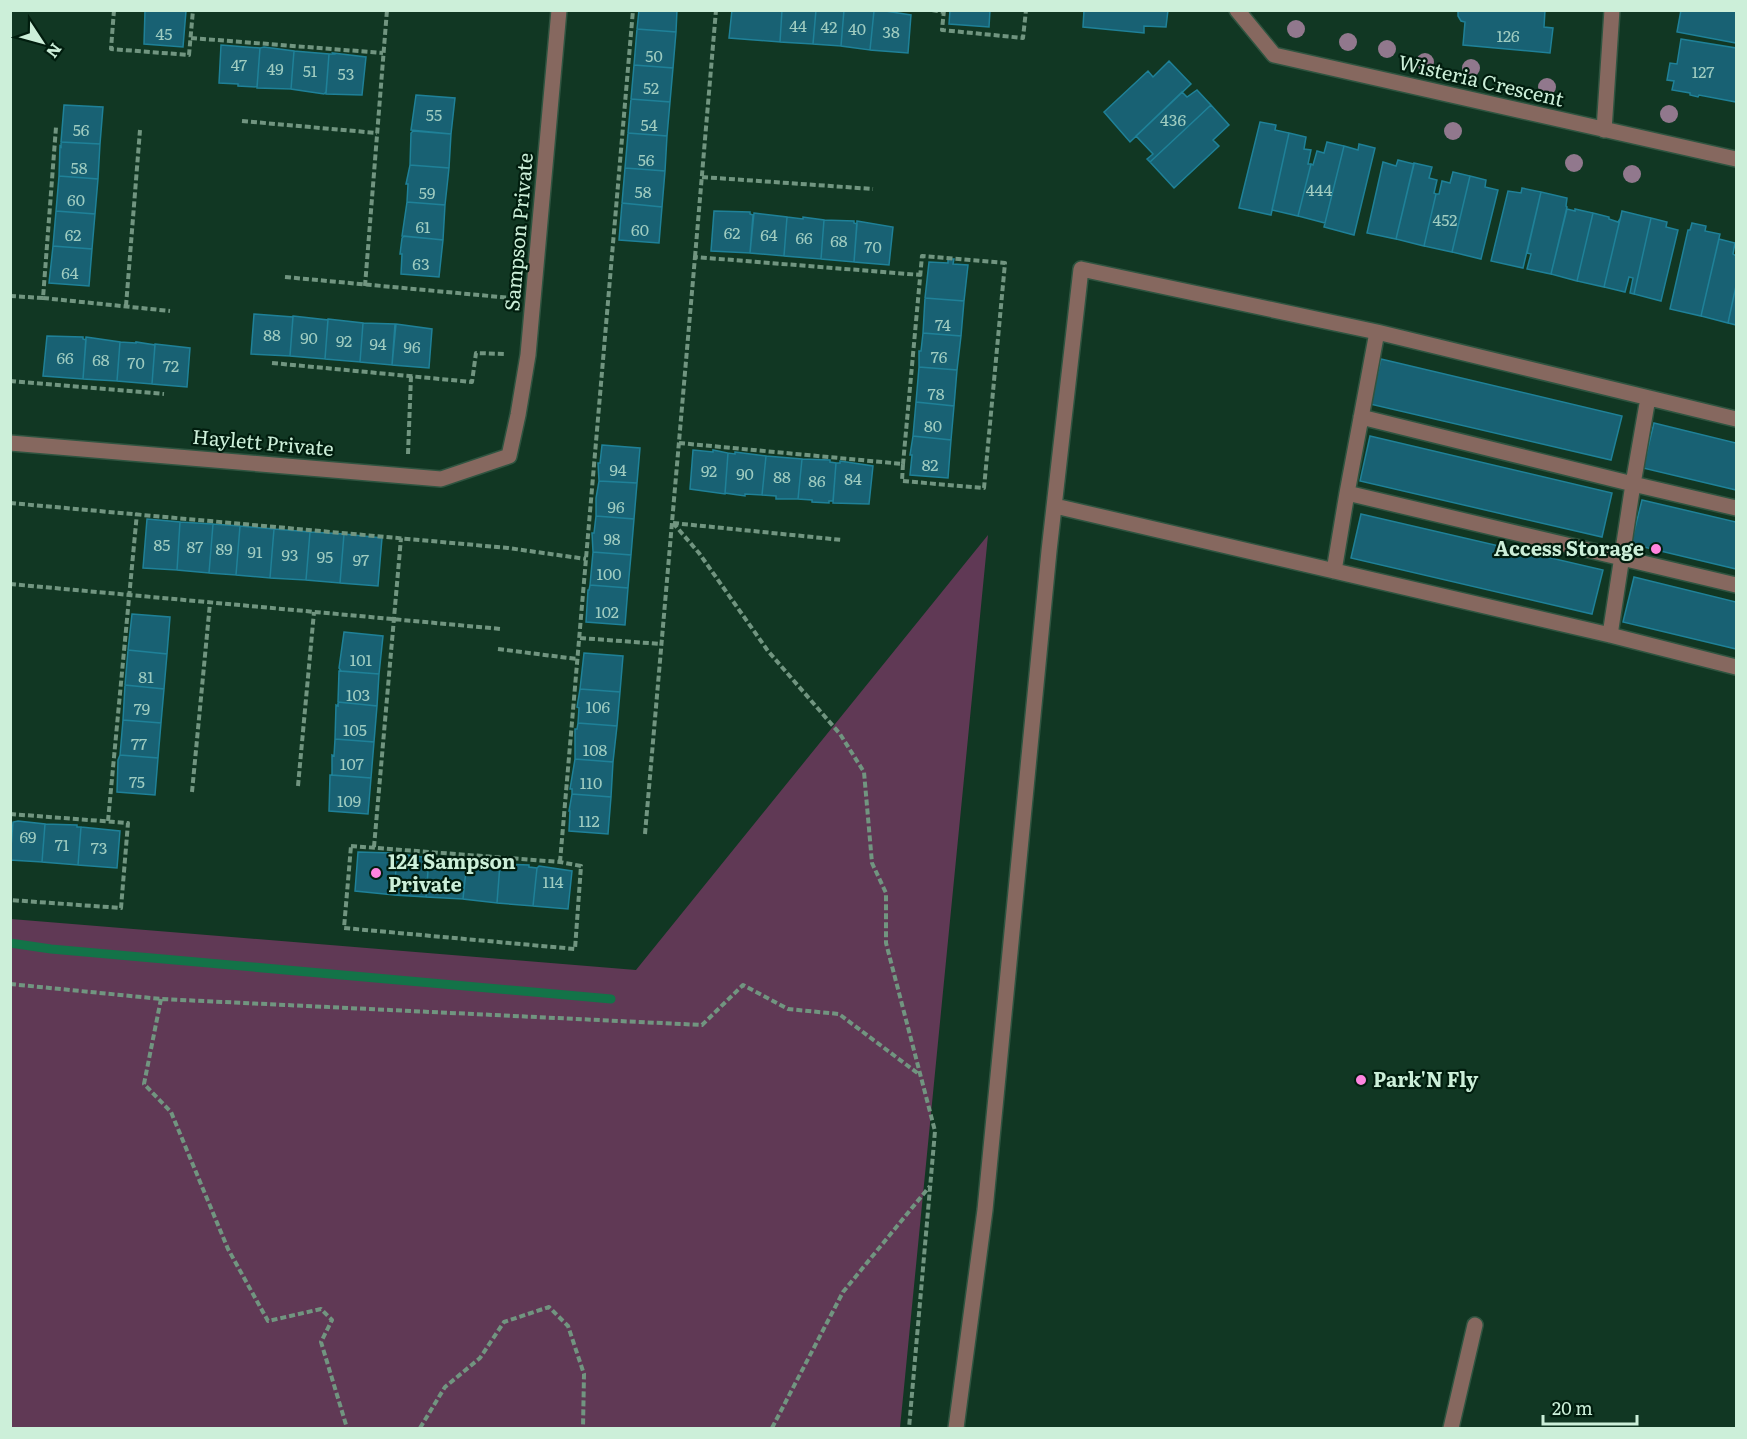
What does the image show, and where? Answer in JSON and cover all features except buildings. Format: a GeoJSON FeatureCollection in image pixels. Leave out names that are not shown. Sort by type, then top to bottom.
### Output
{"type":"FeatureCollection","features":[{"type":"Feature","properties":{"kind":"street","name":"Sampson Private"},"geometry":{"type":"LineString","coordinates":[[509,456],[528,355],[559,10]]}},
{"type":"Feature","properties":{"kind":"street","name":"Wisteria Crescent"},"geometry":{"type":"LineString","coordinates":[[1238,10],[1274,56],[1737,159]]}},
{"type":"Feature","properties":{"kind":"street"},"geometry":{"type":"LineString","coordinates":[[1604,130],[1612,10]]}},
{"type":"Feature","properties":{"kind":"street"},"geometry":{"type":"LineString","coordinates":[[956,1428],[984,1210],[1054,507],[1082,269],[1377,332],[1737,419]]}},
{"type":"Feature","properties":{"kind":"street"},"geometry":{"type":"LineString","coordinates":[[1334,571],[1377,332]]}},
{"type":"Feature","properties":{"kind":"street"},"geometry":{"type":"LineString","coordinates":[[1610,635],[1648,398]]}},
{"type":"Feature","properties":{"kind":"street"},"geometry":{"type":"LineString","coordinates":[[1361,417],[1633,484],[1737,507]]}},
{"type":"Feature","properties":{"kind":"street","name":"Haylett Private"},"geometry":{"type":"LineString","coordinates":[[10,443],[441,479],[509,456]]}},
{"type":"Feature","properties":{"kind":"street"},"geometry":{"type":"LineString","coordinates":[[1347,493],[1737,585]]}},
{"type":"Feature","properties":{"kind":"street"},"geometry":{"type":"LineString","coordinates":[[1054,507],[1610,635],[1737,668]]}},
{"type":"Feature","properties":{"kind":"street"},"geometry":{"type":"LineString","coordinates":[[1451,1428],[1475,1325]]}},
{"type":"Feature","properties":{"kind":"path"},"geometry":{"type":"LineString","coordinates":[[114,10],[111,49],[189,55],[194,10]]}},
{"type":"Feature","properties":{"kind":"path"},"geometry":{"type":"LineString","coordinates":[[365,286],[387,10]]}},
{"type":"Feature","properties":{"kind":"path"},"geometry":{"type":"LineString","coordinates":[[560,862],[633,10]]}},
{"type":"Feature","properties":{"kind":"path"},"geometry":{"type":"LineString","coordinates":[[645,834],[716,10]]}},
{"type":"Feature","properties":{"kind":"path"},"geometry":{"type":"LineString","coordinates":[[932,10],[944,11],[942,30],[1023,38],[1026,10]]}},
{"type":"Feature","properties":{"kind":"path"},"geometry":{"type":"LineString","coordinates":[[191,38],[383,53]]}},
{"type":"Feature","properties":{"kind":"path"},"geometry":{"type":"LineString","coordinates":[[242,121],[377,133]]}},
{"type":"Feature","properties":{"kind":"path"},"geometry":{"type":"LineString","coordinates":[[43,298],[56,127]]}},
{"type":"Feature","properties":{"kind":"path"},"geometry":{"type":"LineString","coordinates":[[126,306],[140,130]]}},
{"type":"Feature","properties":{"kind":"path"},"geometry":{"type":"LineString","coordinates":[[702,177],[873,189]]}},
{"type":"Feature","properties":{"kind":"path"},"geometry":{"type":"LineString","coordinates":[[922,256],[1005,263],[984,488],[902,481],[903,464],[922,256]]}},
{"type":"Feature","properties":{"kind":"path"},"geometry":{"type":"LineString","coordinates":[[695,257],[921,274]]}},
{"type":"Feature","properties":{"kind":"path"},"geometry":{"type":"LineString","coordinates":[[285,277],[534,300]]}},
{"type":"Feature","properties":{"kind":"path"},"geometry":{"type":"LineString","coordinates":[[10,296],[170,311]]}},
{"type":"Feature","properties":{"kind":"path"},"geometry":{"type":"LineString","coordinates":[[272,363],[472,382],[476,353],[528,355]]}},
{"type":"Feature","properties":{"kind":"path"},"geometry":{"type":"LineString","coordinates":[[407,476],[411,376]]}},
{"type":"Feature","properties":{"kind":"path"},"geometry":{"type":"LineString","coordinates":[[10,381],[164,394]]}},
{"type":"Feature","properties":{"kind":"path"},"geometry":{"type":"LineString","coordinates":[[679,443],[903,464]]}},
{"type":"Feature","properties":{"kind":"path"},"geometry":{"type":"LineString","coordinates":[[10,503],[508,548],[586,559]]}},
{"type":"Feature","properties":{"kind":"path"},"geometry":{"type":"LineString","coordinates":[[108,821],[137,513]]}},
{"type":"Feature","properties":{"kind":"path"},"geometry":{"type":"LineString","coordinates":[[673,523],[842,540]]}},
{"type":"Feature","properties":{"kind":"path"},"geometry":{"type":"LineString","coordinates":[[673,523],[699,553],[768,651],[840,734],[864,772],[872,863],[886,893],[886,943],[935,1131],[909,1428]]}},
{"type":"Feature","properties":{"kind":"path"},"geometry":{"type":"LineString","coordinates":[[374,847],[401,538]]}},
{"type":"Feature","properties":{"kind":"path"},"geometry":{"type":"LineString","coordinates":[[10,584],[501,629]]}},
{"type":"Feature","properties":{"kind":"path"},"geometry":{"type":"LineString","coordinates":[[192,792],[210,603]]}},
{"type":"Feature","properties":{"kind":"path"},"geometry":{"type":"LineString","coordinates":[[298,786],[314,612]]}},
{"type":"Feature","properties":{"kind":"path"},"geometry":{"type":"LineString","coordinates":[[580,638],[661,644]]}},
{"type":"Feature","properties":{"kind":"path"},"geometry":{"type":"LineString","coordinates":[[498,649],[578,658]]}},
{"type":"Feature","properties":{"kind":"path"},"geometry":{"type":"LineString","coordinates":[[10,814],[128,823],[121,908],[10,900]]}},
{"type":"Feature","properties":{"kind":"path"},"geometry":{"type":"LineString","coordinates":[[351,846],[560,862],[581,866],[574,949],[344,928],[351,846]]}},
{"type":"Feature","properties":{"kind":"path"},"geometry":{"type":"LineString","coordinates":[[10,984],[161,999],[702,1025],[743,984],[788,1009],[839,1014],[920,1075]]}},
{"type":"Feature","properties":{"kind":"path"},"geometry":{"type":"LineString","coordinates":[[161,999],[144,1084],[171,1112],[228,1249],[268,1321],[321,1309],[332,1320],[321,1342],[347,1428]]}},
{"type":"Feature","properties":{"kind":"path"},"geometry":{"type":"LineString","coordinates":[[772,1428],[843,1292],[931,1185]]}},
{"type":"Feature","properties":{"kind":"path"},"geometry":{"type":"LineString","coordinates":[[420,1428],[445,1387],[480,1358],[504,1322],[549,1307],[568,1326],[584,1374],[584,1428]]}},
{"type":"Feature","properties":{"kind":"shaded area"},"geometry":{"type":"Polygon","coordinates":[[[988,535],[900,1428],[11,1428],[11,919],[636,970],[988,535]]]}},
{"type":"Feature","properties":{"kind":"waterway"},"geometry":{"type":"LineString","coordinates":[[10,943],[51,949],[611,999]]}},
{"type":"Feature","properties":{"kind":"place","name":"Access Storage"},"geometry":{"type":"Point","coordinates":[1656,549]}},
{"type":"Feature","properties":{"kind":"place","name":"124 Sampson Private"},"geometry":{"type":"Point","coordinates":[376,873]}},
{"type":"Feature","properties":{"kind":"place","name":"Park'N Fly"},"geometry":{"type":"Point","coordinates":[1361,1080]}}]}
